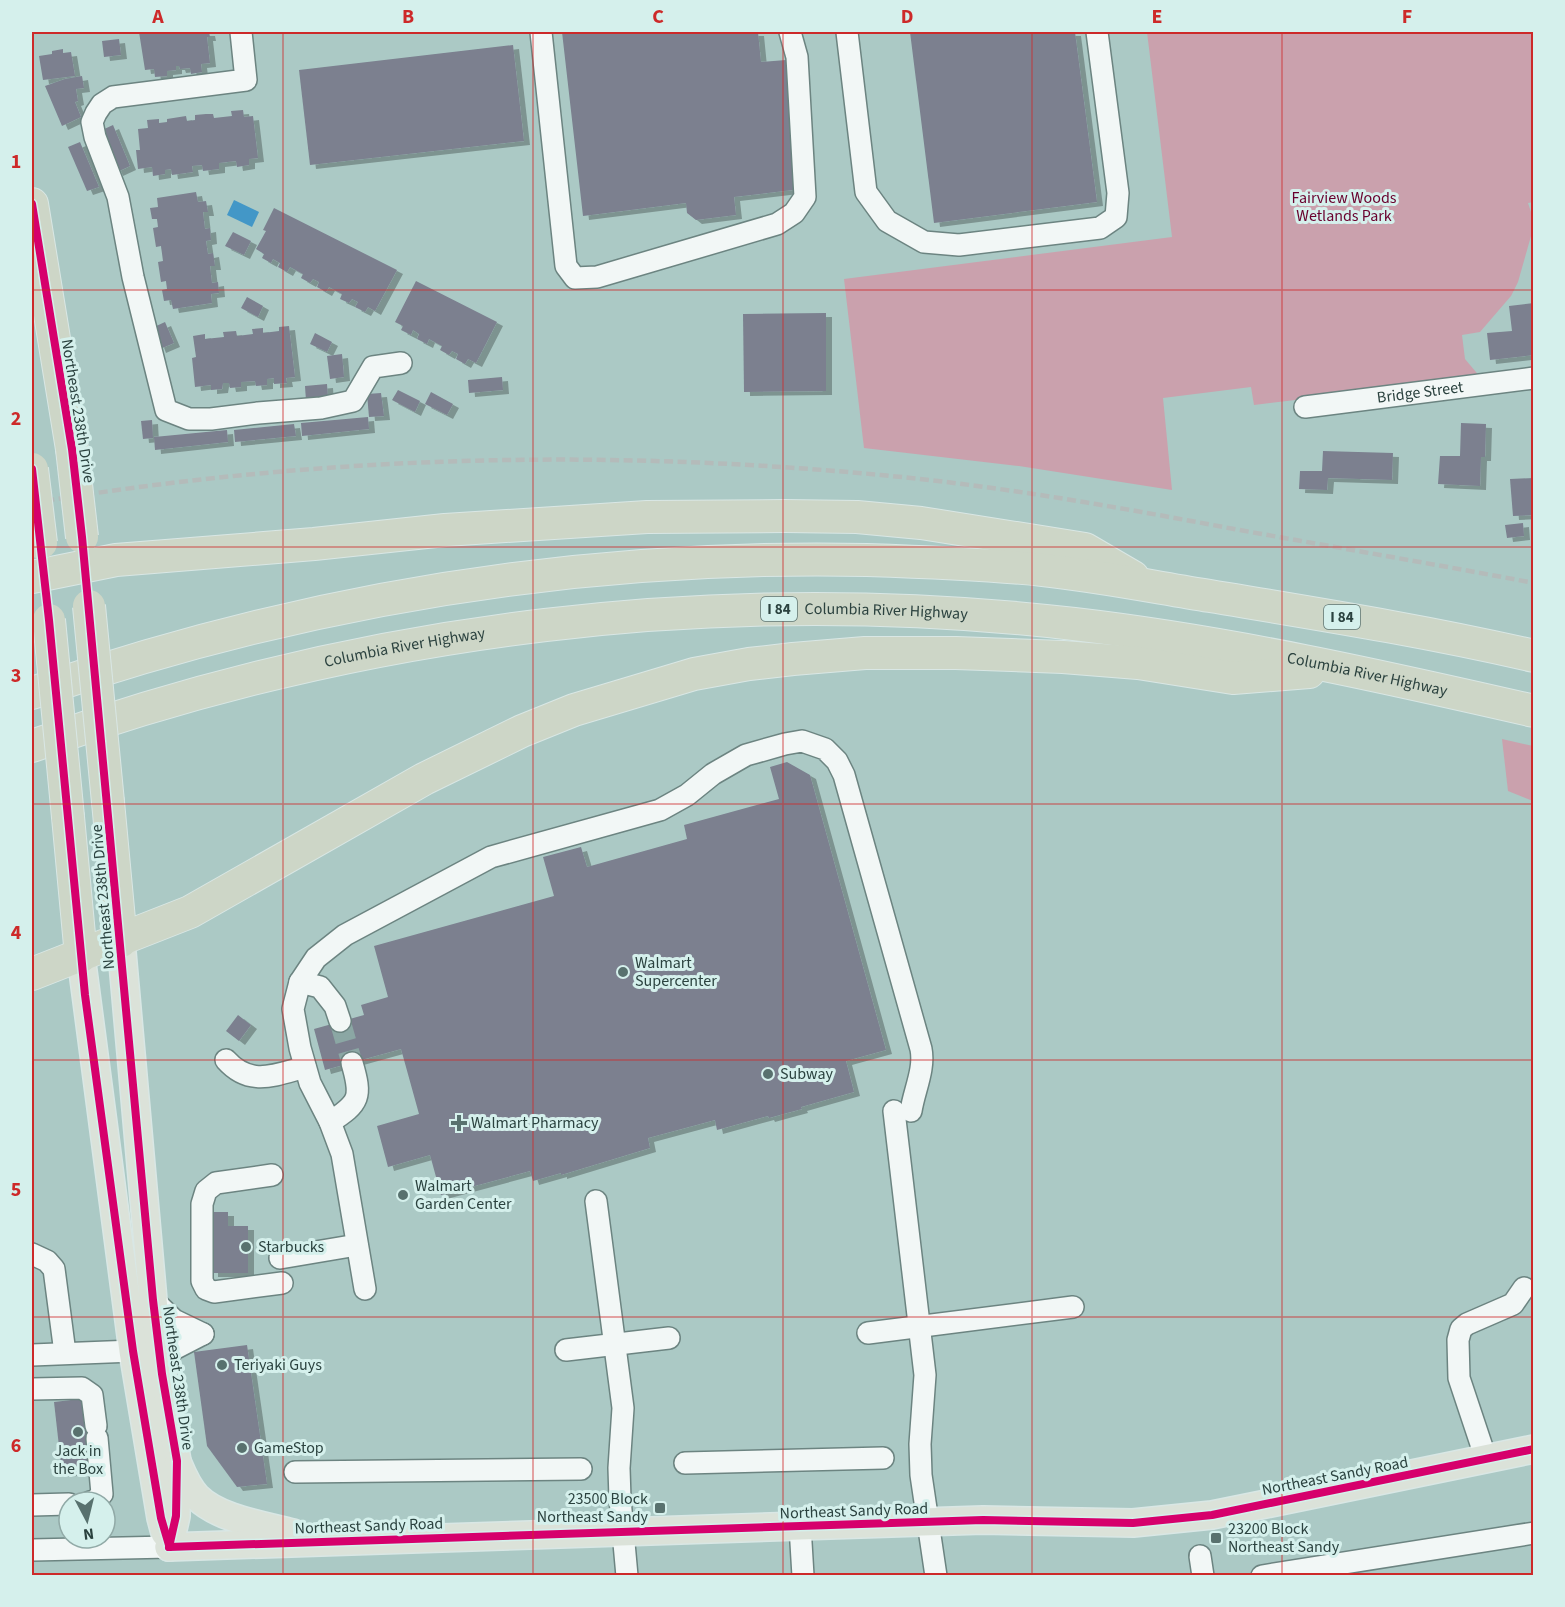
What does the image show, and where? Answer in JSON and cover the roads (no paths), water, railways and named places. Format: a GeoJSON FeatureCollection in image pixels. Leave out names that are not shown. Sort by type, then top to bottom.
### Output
{"type":"FeatureCollection","features":[{"type":"Feature","properties":{"kind":"highway","name":"Northeast 238th Drive"},"geometry":{"type":"LineString","coordinates":[[32,204],[72,449],[121,941]]}},
{"type":"Feature","properties":{"kind":"highway","name":"Northeast 238th Drive"},"geometry":{"type":"LineString","coordinates":[[32,469],[41,543],[38,576],[49,620],[81,956]]}},
{"type":"Feature","properties":{"kind":"highway"},"geometry":{"type":"LineString","coordinates":[[38,576],[84,552],[116,560],[314,544],[445,530],[647,517],[858,517],[992,533],[1085,549],[1149,586]]}},
{"type":"Feature","properties":{"kind":"highway","name":"I 84"},"geometry":{"type":"LineString","coordinates":[[32,693],[182,646],[311,614],[453,587],[569,572],[748,560],[874,561],[1044,570],[1384,624],[1533,656]]}},
{"type":"Feature","properties":{"kind":"highway","name":"Columbia River Highway"},"geometry":{"type":"LineString","coordinates":[[32,746],[139,709],[255,677],[329,660],[448,638],[517,628],[654,614],[811,609],[886,610],[990,616],[1144,633],[1265,652],[1533,711]]}},
{"type":"Feature","properties":{"kind":"highway"},"geometry":{"type":"LineString","coordinates":[[32,975],[190,912],[423,779],[522,731],[574,710],[694,674],[749,664],[865,653],[956,653],[1063,657],[1138,663],[1233,678],[1349,669]]}},
{"type":"Feature","properties":{"kind":"main road","name":"Northeast 238th Drive"},"geometry":{"type":"LineString","coordinates":[[121,941],[153,1300],[162,1374],[177,1461],[176,1516],[169,1547]]}},
{"type":"Feature","properties":{"kind":"main road","name":"Northeast 238th Drive"},"geometry":{"type":"LineString","coordinates":[[81,956],[133,1351],[161,1518],[169,1547]]}},
{"type":"Feature","properties":{"kind":"main road","name":"Northeast Sandy Road"},"geometry":{"type":"LineString","coordinates":[[169,1547],[983,1520],[1087,1523],[1179,1519],[1212,1515],[1533,1449]]}},
{"type":"Feature","properties":{"kind":"main road"},"geometry":{"type":"LineString","coordinates":[[177,1461],[187,1485],[206,1504],[232,1517],[323,1541]]}},
{"type":"Feature","properties":{"kind":"street"},"geometry":{"type":"LineString","coordinates":[[241,32],[246,80],[113,97],[102,104],[92,122],[95,137],[117,197],[133,278],[166,410],[189,419],[211,419],[321,408],[353,401],[374,367],[401,363]]}},
{"type":"Feature","properties":{"kind":"street"},"geometry":{"type":"LineString","coordinates":[[541,32],[566,266],[575,278],[584,279],[777,224],[794,213],[805,197],[797,57],[790,32]]}},
{"type":"Feature","properties":{"kind":"street"},"geometry":{"type":"LineString","coordinates":[[847,32],[866,192],[887,221],[924,242],[958,245],[1100,228],[1116,216],[1118,193],[1096,32]]}},
{"type":"Feature","properties":{"kind":"street","name":"Bridge Street"},"geometry":{"type":"LineString","coordinates":[[1305,407],[1533,378]]}},
{"type":"Feature","properties":{"kind":"street"},"geometry":{"type":"LineString","coordinates":[[365,1289],[342,1154],[330,1122],[310,1083],[293,1009],[300,982],[316,958],[345,935],[491,857],[660,810],[687,795],[712,774],[746,755],[802,741],[825,749],[837,761],[844,775],[923,1060],[915,1089],[903,1111],[925,1375],[920,1444],[921,1475],[936,1575]]}},
{"type":"Feature","properties":{"kind":"street"},"geometry":{"type":"LineString","coordinates":[[300,982],[320,987],[335,1006],[339,1021]]}},
{"type":"Feature","properties":{"kind":"street"},"geometry":{"type":"LineString","coordinates":[[226,1060],[235,1070],[250,1077],[262,1077],[305,1067]]}},
{"type":"Feature","properties":{"kind":"street"},"geometry":{"type":"LineString","coordinates":[[330,1122],[353,1105],[357,1096],[357,1081],[351,1063]]}},
{"type":"Feature","properties":{"kind":"street"},"geometry":{"type":"LineString","coordinates":[[272,1175],[216,1183],[206,1191],[202,1204],[202,1281],[206,1289],[214,1292],[282,1283]]}},
{"type":"Feature","properties":{"kind":"street"},"geometry":{"type":"LineString","coordinates":[[596,1201],[623,1408],[620,1468],[627,1575]]}},
{"type":"Feature","properties":{"kind":"street"},"geometry":{"type":"LineString","coordinates":[[280,1258],[357,1245]]}},
{"type":"Feature","properties":{"kind":"street"},"geometry":{"type":"LineString","coordinates":[[32,1254],[47,1260],[54,1269],[65,1353]]}},
{"type":"Feature","properties":{"kind":"street"},"geometry":{"type":"LineString","coordinates":[[1486,1459],[1459,1378],[1458,1340],[1461,1329],[1467,1324],[1512,1304],[1524,1288]]}},
{"type":"Feature","properties":{"kind":"street"},"geometry":{"type":"LineString","coordinates":[[153,1300],[174,1320],[203,1334],[172,1350],[162,1374]]}},
{"type":"Feature","properties":{"kind":"street"},"geometry":{"type":"LineString","coordinates":[[868,1333],[1073,1307]]}},
{"type":"Feature","properties":{"kind":"street"},"geometry":{"type":"LineString","coordinates":[[566,1350],[669,1338]]}},
{"type":"Feature","properties":{"kind":"street"},"geometry":{"type":"LineString","coordinates":[[32,1355],[133,1351]]}},
{"type":"Feature","properties":{"kind":"street"},"geometry":{"type":"LineString","coordinates":[[32,1389],[82,1388],[92,1395],[102,1490]]}},
{"type":"Feature","properties":{"kind":"street"},"geometry":{"type":"LineString","coordinates":[[685,1463],[883,1458]]}},
{"type":"Feature","properties":{"kind":"street"},"geometry":{"type":"LineString","coordinates":[[295,1472],[581,1469]]}},
{"type":"Feature","properties":{"kind":"street"},"geometry":{"type":"LineString","coordinates":[[32,1505],[57,1504]]}},
{"type":"Feature","properties":{"kind":"street"},"geometry":{"type":"LineString","coordinates":[[800,1526],[803,1575]]}},
{"type":"Feature","properties":{"kind":"street"},"geometry":{"type":"LineString","coordinates":[[1262,1575],[1533,1533]]}},
{"type":"Feature","properties":{"kind":"street","name":"Northeast Sandy Road"},"geometry":{"type":"LineString","coordinates":[[32,1551],[169,1547]]}},
{"type":"Feature","properties":{"kind":"water"},"geometry":{"type":"Polygon","coordinates":[[[234,200],[259,212],[252,227],[227,215],[234,200]]]}},
{"type":"Feature","properties":{"kind":"tunnel"},"geometry":{"type":"LineString","coordinates":[[340,1021],[352,1063]]}},
{"type":"Feature","properties":{"kind":"railway"},"geometry":{"type":"LineString","coordinates":[[32,503],[138,487],[350,466],[455,461],[667,461],[881,475],[970,485],[1146,513],[1534,583]]}},
{"type":"Feature","properties":{"kind":"place","name":"Walmart Supercenter"},"geometry":{"type":"Point","coordinates":[623,972]}},
{"type":"Feature","properties":{"kind":"place","name":"Subway"},"geometry":{"type":"Point","coordinates":[768,1074]}},
{"type":"Feature","properties":{"kind":"place","name":"Walmart Pharmacy"},"geometry":{"type":"Point","coordinates":[459,1123]}},
{"type":"Feature","properties":{"kind":"place","name":"Walmart Garden Center"},"geometry":{"type":"Point","coordinates":[403,1195]}},
{"type":"Feature","properties":{"kind":"place","name":"Starbucks"},"geometry":{"type":"Point","coordinates":[246,1247]}},
{"type":"Feature","properties":{"kind":"place","name":"Teriyaki Guys"},"geometry":{"type":"Point","coordinates":[222,1365]}},
{"type":"Feature","properties":{"kind":"place","name":"Jack in the Box"},"geometry":{"type":"Point","coordinates":[78,1432]}},
{"type":"Feature","properties":{"kind":"place","name":"GameStop"},"geometry":{"type":"Point","coordinates":[242,1448]}},
{"type":"Feature","properties":{"kind":"place","name":"23500 Block Northeast Sandy"},"geometry":{"type":"Point","coordinates":[660,1508]}},
{"type":"Feature","properties":{"kind":"place","name":"23200 Block Northeast Sandy"},"geometry":{"type":"Point","coordinates":[1216,1538]}},
{"type":"Feature","properties":{"kind":"park label","name":"Fairview Woods Wetlands Park"},"geometry":{"type":"Point","coordinates":[1344,207]}}]}
